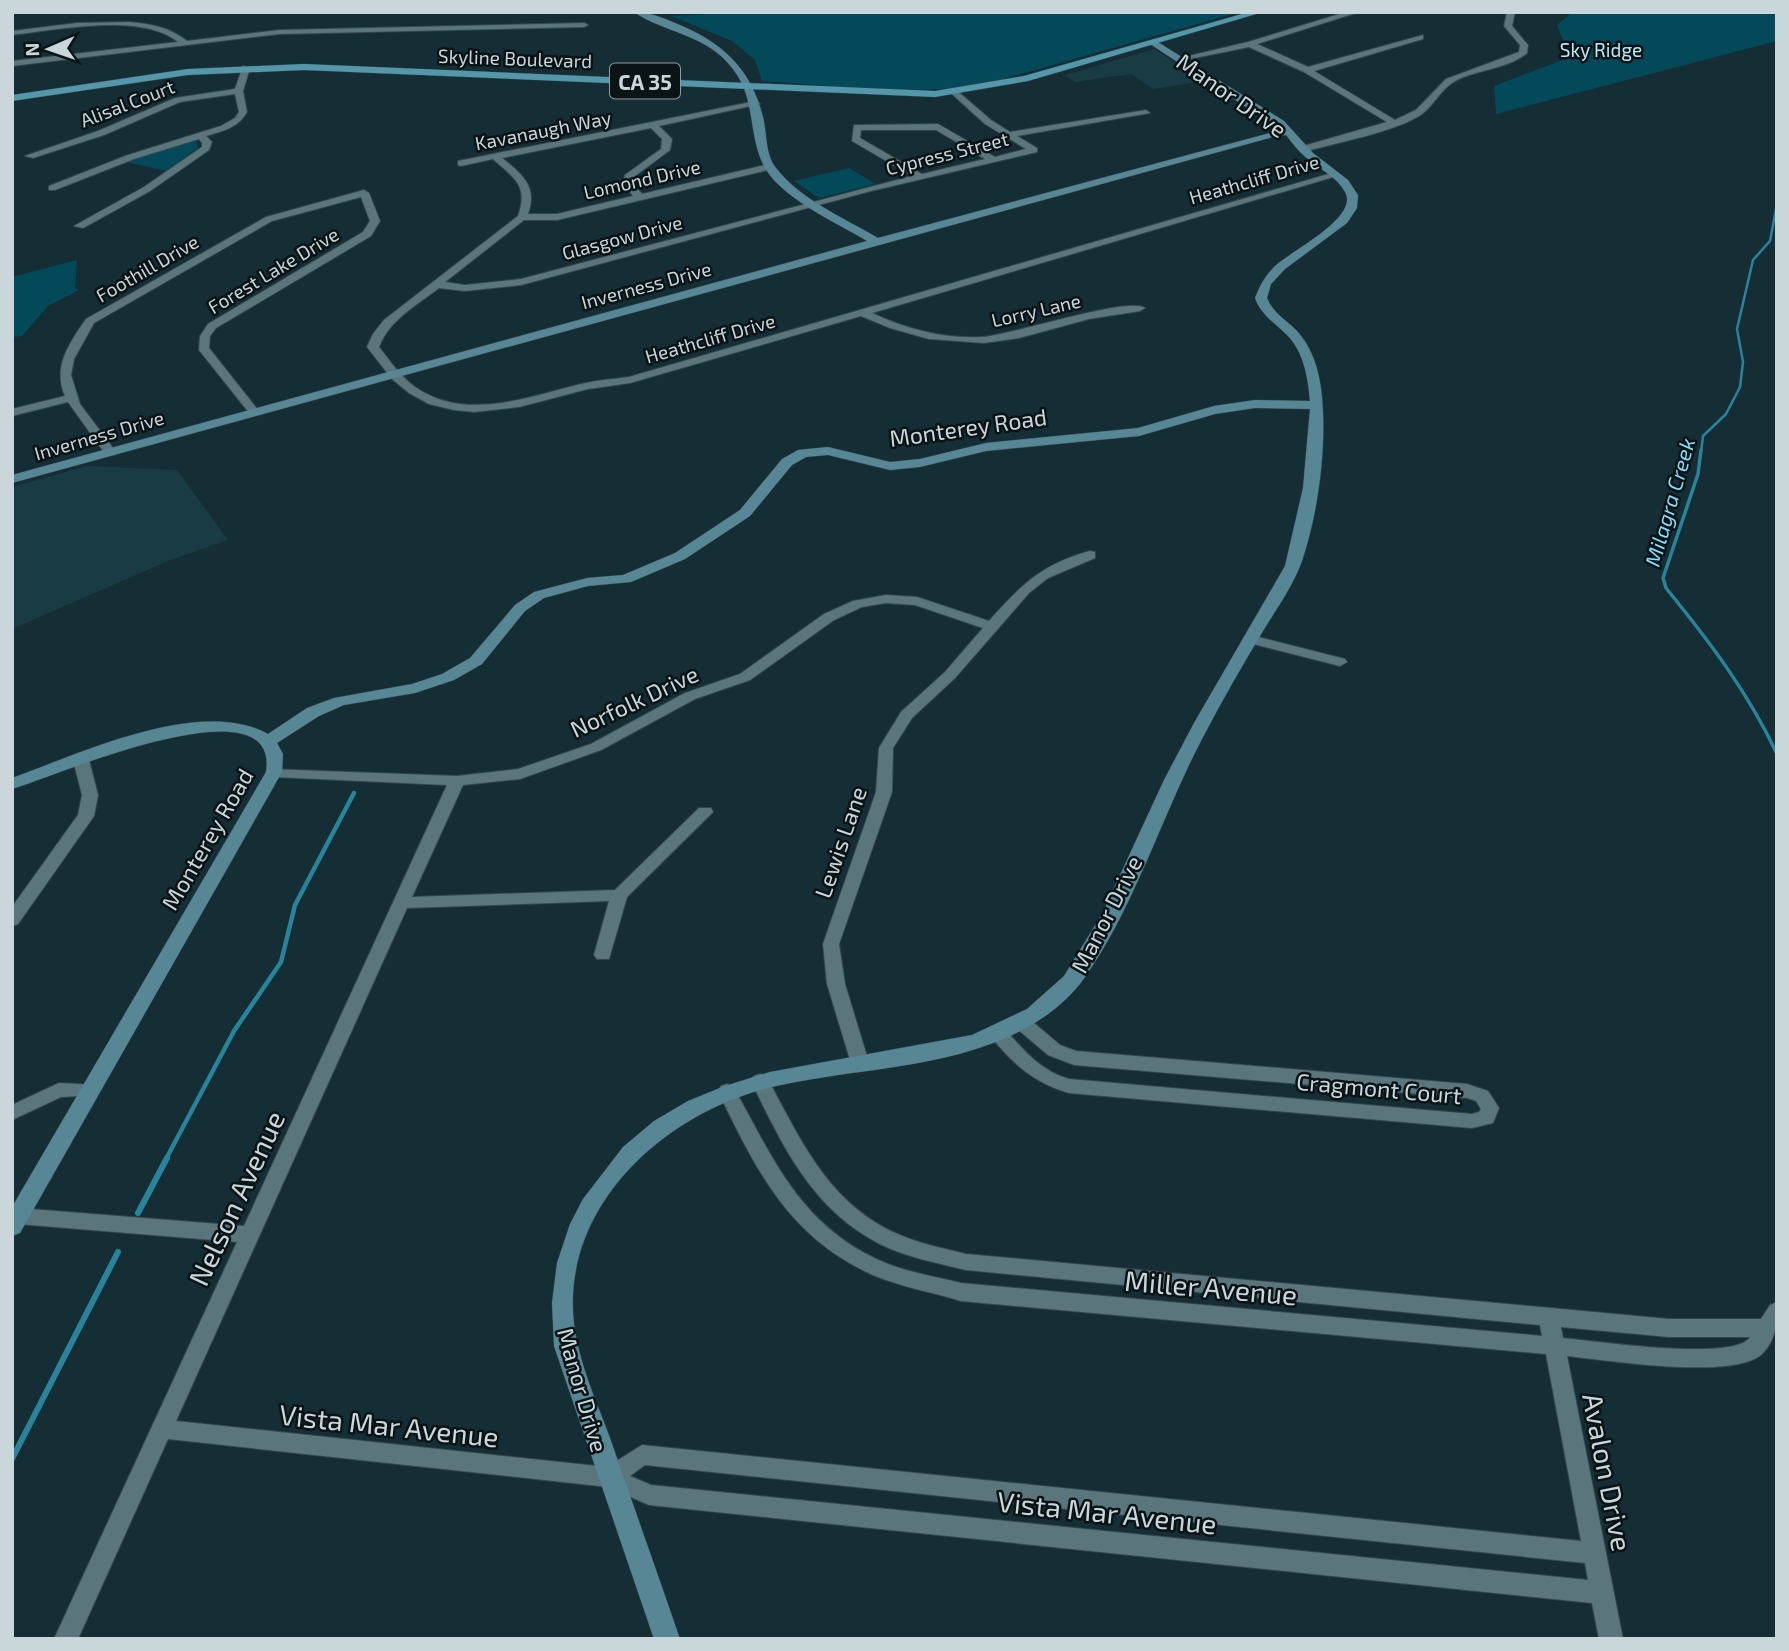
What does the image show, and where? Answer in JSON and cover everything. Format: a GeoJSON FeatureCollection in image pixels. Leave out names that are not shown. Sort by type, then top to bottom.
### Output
{"type":"FeatureCollection","features":[{"type":"Feature","properties":{"kind":"main road","name":"Skyline Boulevard"},"geometry":{"type":"LineString","coordinates":[[12,98],[153,76],[246,68],[330,67],[901,94],[955,92],[1025,79],[1259,12]]}},
{"type":"Feature","properties":{"kind":"street"},"geometry":{"type":"LineString","coordinates":[[638,12],[691,32],[731,56],[756,104],[769,167],[814,203],[876,242]]}},
{"type":"Feature","properties":{"kind":"street"},"geometry":{"type":"LineString","coordinates":[[1180,59],[1250,44],[1355,12]]}},
{"type":"Feature","properties":{"kind":"street"},"geometry":{"type":"LineString","coordinates":[[1303,149],[1415,115],[1430,103],[1438,87],[1457,76],[1511,61],[1522,54],[1524,45],[1508,26],[1511,12]]}},
{"type":"Feature","properties":{"kind":"street"},"geometry":{"type":"LineString","coordinates":[[12,64],[304,31],[460,23],[584,25]]}},
{"type":"Feature","properties":{"kind":"street"},"geometry":{"type":"LineString","coordinates":[[12,33],[140,25],[170,30],[185,43]]}},
{"type":"Feature","properties":{"kind":"street"},"geometry":{"type":"LineString","coordinates":[[1307,70],[1420,37]]}},
{"type":"Feature","properties":{"kind":"street","name":"Manor Drive"},"geometry":{"type":"LineString","coordinates":[[667,1639],[566,1346],[562,1295],[572,1244],[594,1197],[628,1155],[669,1121],[727,1091],[760,1081],[939,1051],[998,1033],[1021,1022],[1062,991],[1083,965],[1184,756],[1296,557],[1316,411],[1303,348],[1297,338],[1267,311],[1261,298],[1266,283],[1281,267],[1336,228],[1354,202],[1350,189],[1303,149],[1290,132],[1153,42]]}},
{"type":"Feature","properties":{"kind":"street"},"geometry":{"type":"LineString","coordinates":[[1250,44],[1307,70],[1393,122]]}},
{"type":"Feature","properties":{"kind":"street"},"geometry":{"type":"LineString","coordinates":[[52,188],[131,157],[201,136],[238,120],[244,106],[239,91],[246,68]]}},
{"type":"Feature","properties":{"kind":"street","name":"Alisal Court"},"geometry":{"type":"LineString","coordinates":[[30,156],[101,134],[178,100],[239,91]]}},
{"type":"Feature","properties":{"kind":"street","name":"Cypress Street"},"geometry":{"type":"LineString","coordinates":[[814,203],[1034,150],[988,122],[955,92]]}},
{"type":"Feature","properties":{"kind":"street","name":"Kavanaugh Way"},"geometry":{"type":"LineString","coordinates":[[461,163],[497,158],[756,104]]}},
{"type":"Feature","properties":{"kind":"street"},"geometry":{"type":"LineString","coordinates":[[1011,134],[1146,113]]}},
{"type":"Feature","properties":{"kind":"street"},"geometry":{"type":"LineString","coordinates":[[640,198],[629,184],[630,175],[665,150],[667,139],[654,126]]}},
{"type":"Feature","properties":{"kind":"street"},"geometry":{"type":"LineString","coordinates":[[923,178],[855,139],[857,127],[938,127],[994,160]]}},
{"type":"Feature","properties":{"kind":"street","name":"Inverness Drive"},"geometry":{"type":"LineString","coordinates":[[12,479],[1272,134],[1290,132]]}},
{"type":"Feature","properties":{"kind":"street"},"geometry":{"type":"LineString","coordinates":[[79,226],[148,190],[206,148],[207,142],[201,136]]}},
{"type":"Feature","properties":{"kind":"street"},"geometry":{"type":"LineString","coordinates":[[497,158],[524,181],[530,200],[522,217]]}},
{"type":"Feature","properties":{"kind":"street","name":"Lomond Drive"},"geometry":{"type":"LineString","coordinates":[[522,217],[557,217],[769,167]]}},
{"type":"Feature","properties":{"kind":"street","name":"Heathcliff Drive"},"geometry":{"type":"LineString","coordinates":[[522,217],[387,322],[378,334],[373,347],[413,391],[433,402],[474,408],[504,408],[585,386],[630,380],[1335,175]]}},
{"type":"Feature","properties":{"kind":"street","name":"Foothill Drive"},"geometry":{"type":"LineString","coordinates":[[110,452],[70,398],[64,370],[71,345],[90,321],[268,219],[364,193]]}},
{"type":"Feature","properties":{"kind":"street","name":"Forest Lake Drive"},"geometry":{"type":"LineString","coordinates":[[254,412],[203,348],[205,336],[212,326],[367,234],[375,221],[364,193]]}},
{"type":"Feature","properties":{"kind":"street","name":"Glasgow Drive"},"geometry":{"type":"LineString","coordinates":[[436,285],[465,288],[522,282],[814,203]]}},
{"type":"Feature","properties":{"kind":"street","name":"Lorry Lane"},"geometry":{"type":"LineString","coordinates":[[860,312],[916,334],[974,340],[1002,338],[1117,309],[1140,308]]}},
{"type":"Feature","properties":{"kind":"street"},"geometry":{"type":"LineString","coordinates":[[12,413],[70,398]]}},
{"type":"Feature","properties":{"kind":"street","name":"Monterey Road"},"geometry":{"type":"LineString","coordinates":[[15,1222],[274,772],[276,761],[268,742],[313,712],[340,701],[415,688],[448,677],[475,661],[520,608],[539,595],[562,587],[626,579],[680,556],[745,513],[787,462],[803,453],[828,451],[890,466],[920,463],[986,447],[1139,432],[1202,412],[1232,408],[1316,411]]}},
{"type":"Feature","properties":{"kind":"street","name":"Lewis Lane"},"geometry":{"type":"LineString","coordinates":[[860,1063],[836,984],[831,944],[884,792],[886,748],[905,715],[950,676],[990,626],[1043,575],[1090,555]]}},
{"type":"Feature","properties":{"kind":"street","name":"Norfolk Drive"},"geometry":{"type":"LineString","coordinates":[[274,772],[457,781],[520,774],[596,747],[690,696],[745,677],[829,617],[858,604],[886,599],[917,601],[990,626]]}},
{"type":"Feature","properties":{"kind":"street"},"geometry":{"type":"LineString","coordinates":[[1250,639],[1340,662]]}},
{"type":"Feature","properties":{"kind":"street"},"geometry":{"type":"LineString","coordinates":[[12,784],[149,737],[191,728],[229,727],[258,735],[268,742]]}},
{"type":"Feature","properties":{"kind":"street"},"geometry":{"type":"LineString","coordinates":[[12,920],[86,816],[90,795],[81,760]]}},
{"type":"Feature","properties":{"kind":"street","name":"Nelson Avenue"},"geometry":{"type":"LineString","coordinates":[[66,1639],[457,781]]}},
{"type":"Feature","properties":{"kind":"street"},"geometry":{"type":"LineString","coordinates":[[603,956],[619,895],[705,812]]}},
{"type":"Feature","properties":{"kind":"street"},"geometry":{"type":"LineString","coordinates":[[402,903],[619,895]]}},
{"type":"Feature","properties":{"kind":"street","name":"Cragmont Court"},"geometry":{"type":"LineString","coordinates":[[998,1033],[1036,1073],[1069,1086],[1472,1121],[1486,1118],[1490,1108],[1482,1096],[1468,1091],[1074,1058],[1054,1050],[1021,1022]]}},
{"type":"Feature","properties":{"kind":"street","name":"Miller Avenue"},"geometry":{"type":"LineString","coordinates":[[760,1081],[794,1151],[820,1190],[862,1226],[883,1238],[930,1255],[966,1262],[1669,1328],[1772,1320]]}},
{"type":"Feature","properties":{"kind":"street"},"geometry":{"type":"LineString","coordinates":[[12,1113],[59,1090],[91,1090]]}},
{"type":"Feature","properties":{"kind":"street","name":"Miller Avenue"},"geometry":{"type":"LineString","coordinates":[[727,1091],[769,1177],[800,1214],[836,1246],[882,1270],[961,1292],[1698,1359],[1720,1358],[1755,1348],[1772,1320]]}},
{"type":"Feature","properties":{"kind":"street"},"geometry":{"type":"LineString","coordinates":[[15,1222],[250,1235]]}},
{"type":"Feature","properties":{"kind":"street","name":"Avalon Drive"},"geometry":{"type":"LineString","coordinates":[[1549,1317],[1611,1639]]}},
{"type":"Feature","properties":{"kind":"street","name":"Vista Mar Avenue"},"geometry":{"type":"LineString","coordinates":[[161,1429],[610,1477],[649,1495],[1602,1593]]}},
{"type":"Feature","properties":{"kind":"street","name":"Vista Mar Avenue"},"geometry":{"type":"LineString","coordinates":[[610,1477],[642,1455],[1593,1553]]}},
{"type":"Feature","properties":{"kind":"shaded area"},"geometry":{"type":"Polygon","coordinates":[[[1154,49],[1204,81],[1153,89],[1131,74],[1075,82],[1065,75],[1154,49]]]}},
{"type":"Feature","properties":{"kind":"shaded area"},"geometry":{"type":"Polygon","coordinates":[[[87,466],[177,470],[228,540],[168,561],[12,629],[12,487],[87,466]]]}},
{"type":"Feature","properties":{"kind":"green space"},"geometry":{"type":"Polygon","coordinates":[[[741,12],[1240,12],[982,85],[900,90],[762,81],[755,60],[732,41],[671,16],[741,12]]]}},
{"type":"Feature","properties":{"kind":"green space","name":"Sky Ridge"},"geometry":{"type":"Polygon","coordinates":[[[1572,12],[1777,12],[1777,41],[1496,114],[1494,86],[1565,59],[1565,46],[1557,25],[1572,12]]]}},
{"type":"Feature","properties":{"kind":"green space"},"geometry":{"type":"Polygon","coordinates":[[[189,142],[197,142],[198,148],[166,171],[127,162],[189,142]]]}},
{"type":"Feature","properties":{"kind":"green space"},"geometry":{"type":"Polygon","coordinates":[[[849,168],[876,184],[819,198],[794,181],[849,168]]]}},
{"type":"Feature","properties":{"kind":"green space"},"geometry":{"type":"Polygon","coordinates":[[[77,260],[75,288],[79,290],[48,306],[22,336],[12,337],[12,277],[77,260]]]}},
{"type":"Feature","properties":{"kind":"waterway","name":"Milagra Creek"},"geometry":{"type":"LineString","coordinates":[[1701,452],[1703,436],[1726,414],[1740,387],[1743,362],[1737,329],[1753,260],[1770,241],[1777,204]]}},
{"type":"Feature","properties":{"kind":"waterway","name":"Milagra Creek"},"geometry":{"type":"LineString","coordinates":[[1701,450],[1698,474],[1663,578],[1666,588],[1740,688],[1777,754]]}},
{"type":"Feature","properties":{"kind":"waterway"},"geometry":{"type":"LineString","coordinates":[[166,1159],[234,1031],[281,962],[295,905],[354,793]]}},
{"type":"Feature","properties":{"kind":"waterway"},"geometry":{"type":"LineString","coordinates":[[138,1213],[167,1158]]}},
{"type":"Feature","properties":{"kind":"waterway"},"geometry":{"type":"LineString","coordinates":[[12,1459],[118,1252]]}}]}
